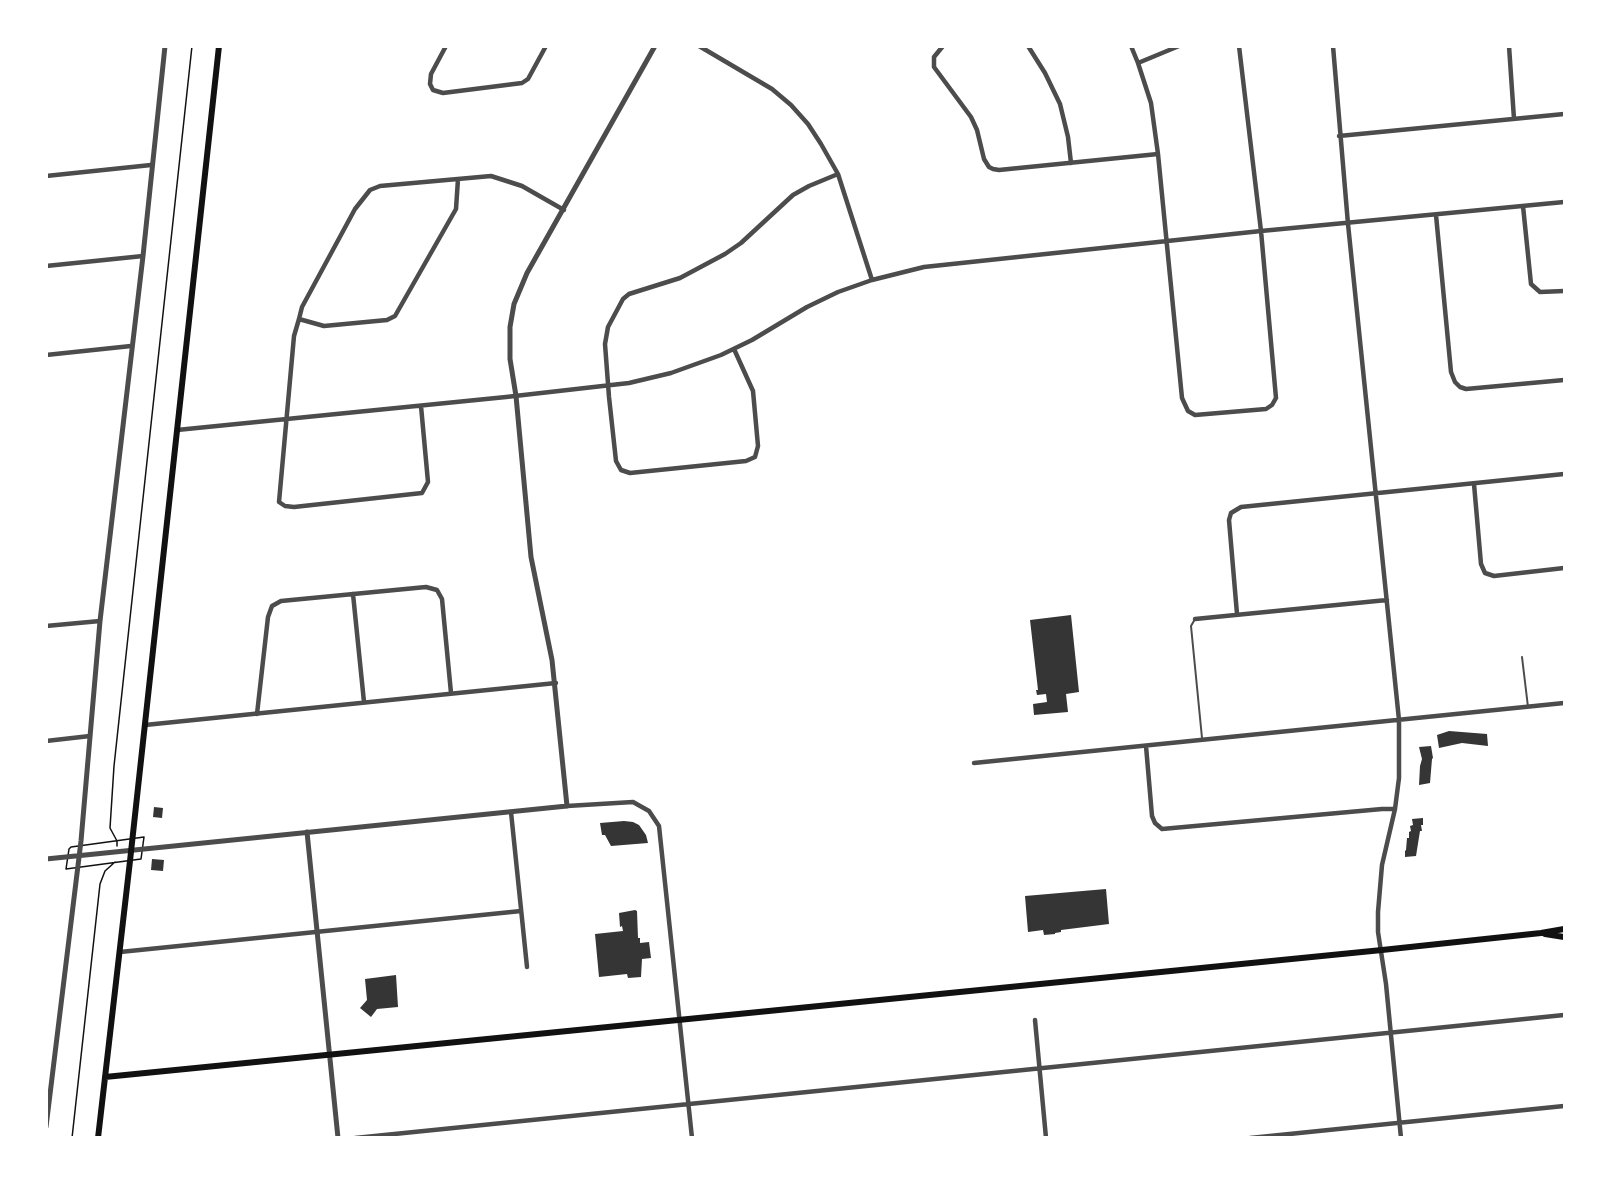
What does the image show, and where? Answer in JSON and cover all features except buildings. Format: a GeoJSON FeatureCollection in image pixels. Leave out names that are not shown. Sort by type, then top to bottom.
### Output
{"type":"FeatureCollection","features":[{"type":"Feature","properties":{"kind":"main road"},"geometry":{"type":"LineString","coordinates":[[98,1137],[219,46]]}},
{"type":"Feature","properties":{"kind":"main road"},"geometry":{"type":"LineString","coordinates":[[105,1077],[1382,950],[1564,929]]}},
{"type":"Feature","properties":{"kind":"main road"},"geometry":{"type":"LineString","coordinates":[[1541,933],[1564,937]]}},
{"type":"Feature","properties":{"kind":"street"},"geometry":{"type":"LineString","coordinates":[[46,1127],[79,856],[100,621],[165,46]]}},
{"type":"Feature","properties":{"kind":"street"},"geometry":{"type":"LineString","coordinates":[[446,46],[431,74],[430,84],[433,90],[443,93],[522,83],[528,79],[546,46]]}},
{"type":"Feature","properties":{"kind":"street"},"geometry":{"type":"LineString","coordinates":[[567,806],[556,683],[531,558],[509,343],[514,304],[527,273],[655,46]]}},
{"type":"Feature","properties":{"kind":"street"},"geometry":{"type":"LineString","coordinates":[[699,46],[759,80],[791,105],[821,144],[838,174],[872,280]]}},
{"type":"Feature","properties":{"kind":"street"},"geometry":{"type":"LineString","coordinates":[[943,46],[934,57],[934,67],[971,117],[979,135],[984,159],[989,167],[999,170],[1158,154]]}},
{"type":"Feature","properties":{"kind":"street"},"geometry":{"type":"LineString","coordinates":[[1028,46],[1045,73],[1059,104],[1068,137],[1071,163]]}},
{"type":"Feature","properties":{"kind":"street"},"geometry":{"type":"LineString","coordinates":[[1131,46],[1151,103],[1182,398],[1188,411],[1195,415],[1266,409],[1276,398],[1261,231],[1239,46]]}},
{"type":"Feature","properties":{"kind":"street"},"geometry":{"type":"LineString","coordinates":[[1138,63],[1179,46]]}},
{"type":"Feature","properties":{"kind":"street"},"geometry":{"type":"LineString","coordinates":[[1333,46],[1339,136],[1399,720],[1400,771],[1395,810],[1382,865],[1378,932],[1392,1033],[1401,1137]]}},
{"type":"Feature","properties":{"kind":"street"},"geometry":{"type":"LineString","coordinates":[[1509,46],[1514,119]]}},
{"type":"Feature","properties":{"kind":"street"},"geometry":{"type":"LineString","coordinates":[[1339,136],[1564,114]]}},
{"type":"Feature","properties":{"kind":"street"},"geometry":{"type":"LineString","coordinates":[[46,176],[151,165]]}},
{"type":"Feature","properties":{"kind":"street"},"geometry":{"type":"LineString","coordinates":[[734,349],[753,392],[758,446],[755,457],[751,460],[630,473],[621,470],[616,461],[606,336],[608,327],[626,296],[680,278],[717,258],[748,237],[793,195],[838,174]]}},
{"type":"Feature","properties":{"kind":"street"},"geometry":{"type":"LineString","coordinates":[[421,406],[429,482],[424,490],[415,495],[305,506],[285,506],[279,502],[294,336],[302,307],[355,209],[370,190],[380,186],[491,176],[522,186],[564,210]]}},
{"type":"Feature","properties":{"kind":"street"},"geometry":{"type":"LineString","coordinates":[[299,319],[324,326],[387,320],[395,316],[456,209],[458,179]]}},
{"type":"Feature","properties":{"kind":"street"},"geometry":{"type":"LineString","coordinates":[[177,430],[609,386],[671,373],[734,349],[807,306],[872,280],[924,267],[1564,202]]}},
{"type":"Feature","properties":{"kind":"street"},"geometry":{"type":"LineString","coordinates":[[1523,207],[1531,284],[1540,292],[1564,291]]}},
{"type":"Feature","properties":{"kind":"street"},"geometry":{"type":"LineString","coordinates":[[1436,215],[1451,372],[1455,382],[1466,389],[1564,380]]}},
{"type":"Feature","properties":{"kind":"street"},"geometry":{"type":"LineString","coordinates":[[46,266],[143,256]]}},
{"type":"Feature","properties":{"kind":"street"},"geometry":{"type":"LineString","coordinates":[[46,355],[131,346]]}},
{"type":"Feature","properties":{"kind":"street"},"geometry":{"type":"LineString","coordinates":[[1237,614],[1229,520],[1234,510],[1241,507],[1564,474]]}},
{"type":"Feature","properties":{"kind":"street"},"geometry":{"type":"LineString","coordinates":[[1474,484],[1481,564],[1485,573],[1494,576],[1564,568]]}},
{"type":"Feature","properties":{"kind":"street"},"geometry":{"type":"LineString","coordinates":[[257,714],[268,616],[272,606],[280,601],[426,587],[437,590],[442,599],[452,693]]}},
{"type":"Feature","properties":{"kind":"street"},"geometry":{"type":"LineString","coordinates":[[353,594],[364,702]]}},
{"type":"Feature","properties":{"kind":"street"},"geometry":{"type":"LineString","coordinates":[[1195,620],[1387,600]]}},
{"type":"Feature","properties":{"kind":"street"},"geometry":{"type":"LineString","coordinates":[[46,626],[100,621]]}},
{"type":"Feature","properties":{"kind":"street"},"geometry":{"type":"LineString","coordinates":[[145,725],[556,683]]}},
{"type":"Feature","properties":{"kind":"street"},"geometry":{"type":"LineString","coordinates":[[974,763],[1564,703]]}},
{"type":"Feature","properties":{"kind":"street"},"geometry":{"type":"LineString","coordinates":[[46,741],[90,736]]}},
{"type":"Feature","properties":{"kind":"street"},"geometry":{"type":"LineString","coordinates":[[1146,746],[1152,816],[1155,824],[1162,830],[1382,809],[1395,810]]}},
{"type":"Feature","properties":{"kind":"street"},"geometry":{"type":"LineString","coordinates":[[46,859],[620,801],[639,804],[654,816],[659,826],[692,1137]]}},
{"type":"Feature","properties":{"kind":"street"},"geometry":{"type":"LineString","coordinates":[[511,812],[526,967]]}},
{"type":"Feature","properties":{"kind":"street"},"geometry":{"type":"LineString","coordinates":[[307,832],[338,1137]]}},
{"type":"Feature","properties":{"kind":"street"},"geometry":{"type":"LineString","coordinates":[[120,952],[521,911]]}},
{"type":"Feature","properties":{"kind":"street"},"geometry":{"type":"LineString","coordinates":[[355,1137],[1564,1015]]}},
{"type":"Feature","properties":{"kind":"street"},"geometry":{"type":"LineString","coordinates":[[1035,1020],[1046,1137]]}},
{"type":"Feature","properties":{"kind":"street"},"geometry":{"type":"LineString","coordinates":[[1250,1137],[1564,1106]]}},
{"type":"Feature","properties":{"kind":"lane"},"geometry":{"type":"LineString","coordinates":[[1195,620],[1191,626],[1202,739]]}},
{"type":"Feature","properties":{"kind":"lane"},"geometry":{"type":"LineString","coordinates":[[1522,657],[1527,707]]}},
{"type":"Feature","properties":{"kind":"path"},"geometry":{"type":"LineString","coordinates":[[117,843],[110,828],[114,766],[192,46]]}},
{"type":"Feature","properties":{"kind":"path"},"geometry":{"type":"LineString","coordinates":[[72,1137],[100,884],[105,871],[114,862]]}}]}
